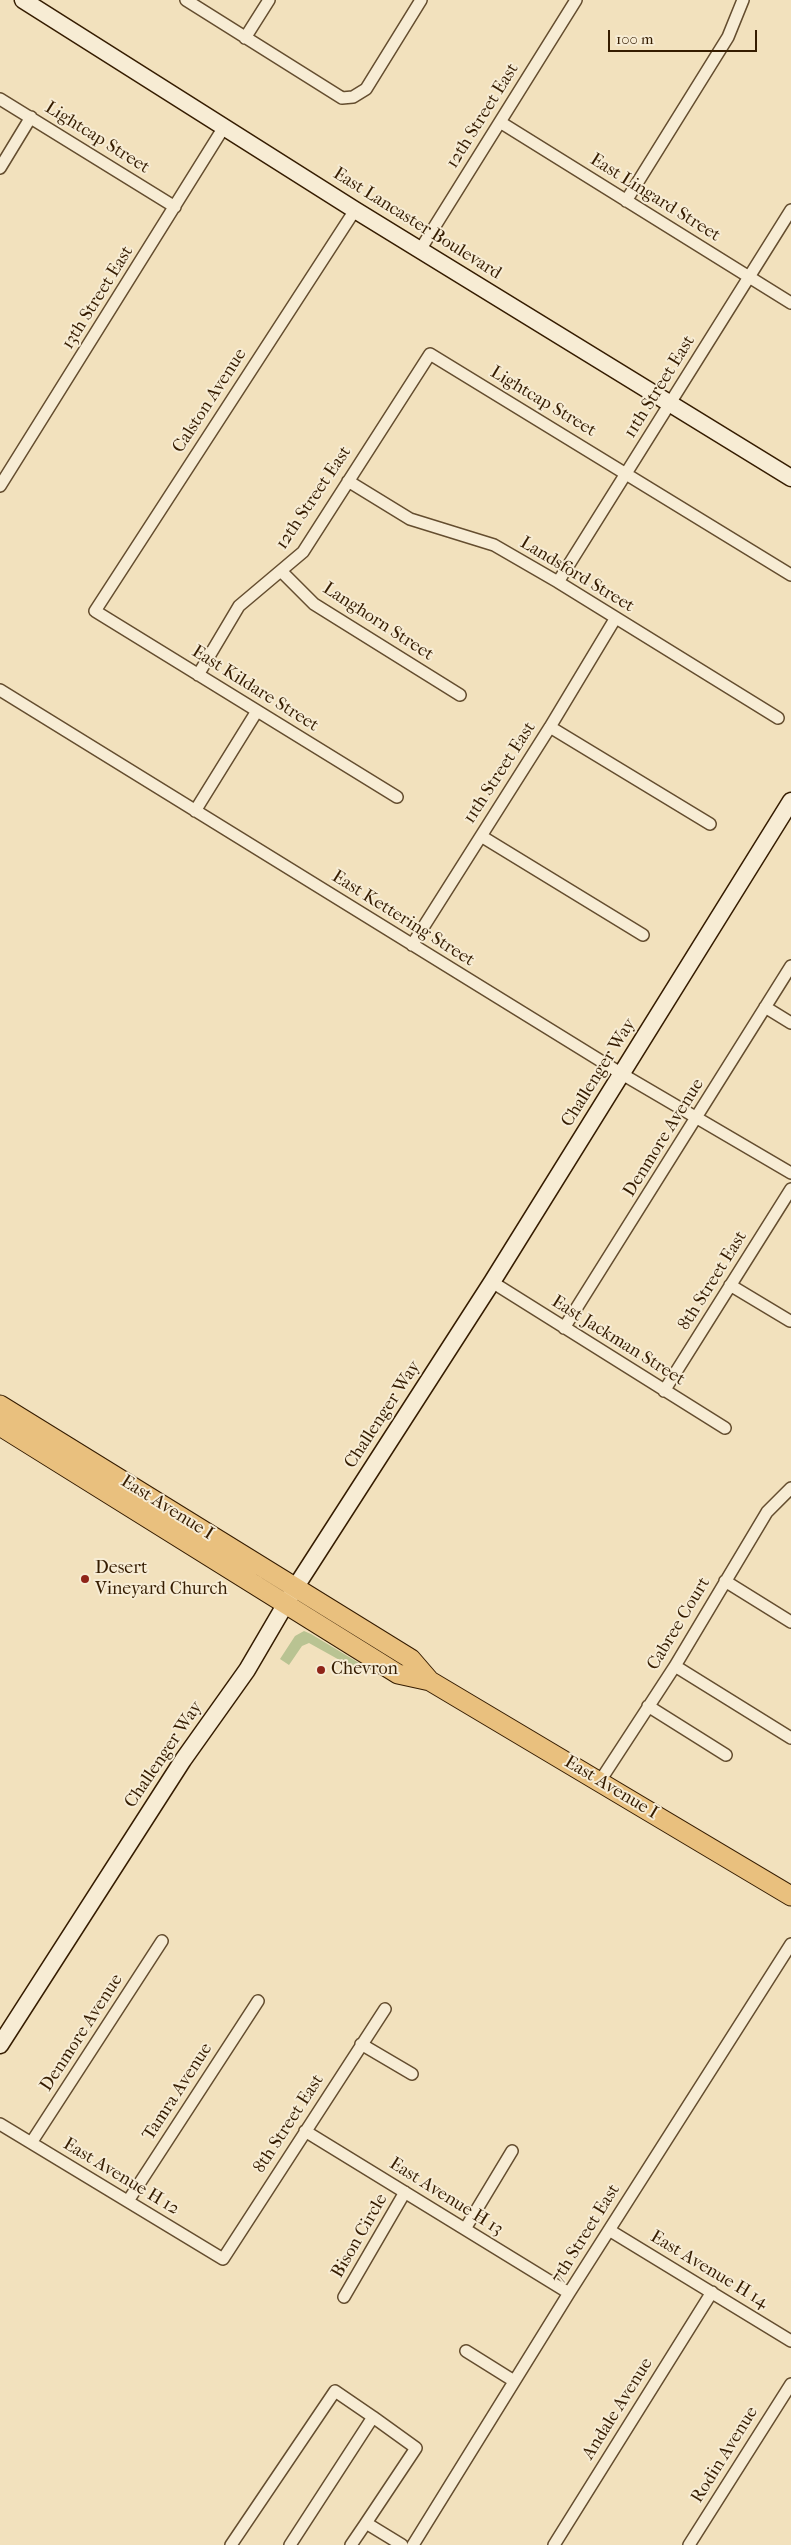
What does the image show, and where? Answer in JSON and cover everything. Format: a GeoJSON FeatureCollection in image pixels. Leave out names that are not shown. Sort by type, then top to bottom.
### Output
{"type":"FeatureCollection","features":[{"type":"Feature","properties":{"kind":"main road","name":"East Lancaster Boulevard"},"geometry":{"type":"LineString","coordinates":[[23,0],[355,210],[791,478]]}},
{"type":"Feature","properties":{"kind":"main road","name":"Challenger Way"},"geometry":{"type":"LineString","coordinates":[[0,2045],[183,1760],[247,1670],[291,1596],[492,1282],[791,801]]}},
{"type":"Feature","properties":{"kind":"main road","name":"East Avenue I"},"geometry":{"type":"LineString","coordinates":[[4,1418],[291,1596],[411,1659],[430,1681],[791,1896]]}},
{"type":"Feature","properties":{"kind":"street"},"geometry":{"type":"LineString","coordinates":[[186,0],[342,98],[353,97],[366,89],[421,0]]}},
{"type":"Feature","properties":{"kind":"street"},"geometry":{"type":"LineString","coordinates":[[246,38],[269,0]]}},
{"type":"Feature","properties":{"kind":"street","name":"12th Street East"},"geometry":{"type":"LineString","coordinates":[[420,250],[576,0]]}},
{"type":"Feature","properties":{"kind":"street"},"geometry":{"type":"LineString","coordinates":[[626,201],[728,38],[743,0]]}},
{"type":"Feature","properties":{"kind":"street","name":"Lightcap Street"},"geometry":{"type":"LineString","coordinates":[[0,99],[175,207]]}},
{"type":"Feature","properties":{"kind":"street"},"geometry":{"type":"LineString","coordinates":[[0,168],[31,117]]}},
{"type":"Feature","properties":{"kind":"street","name":"East Lingard Street"},"geometry":{"type":"LineString","coordinates":[[500,122],[791,303]]}},
{"type":"Feature","properties":{"kind":"street","name":"13th Street East"},"geometry":{"type":"LineString","coordinates":[[0,486],[224,127]]}},
{"type":"Feature","properties":{"kind":"street","name":"Calston Avenue"},"geometry":{"type":"LineString","coordinates":[[95,611],[355,210]]}},
{"type":"Feature","properties":{"kind":"street","name":"11th Street East"},"geometry":{"type":"LineString","coordinates":[[558,582],[791,210]]}},
{"type":"Feature","properties":{"kind":"street","name":"12th Street East"},"geometry":{"type":"LineString","coordinates":[[198,675],[239,606],[282,572],[303,552],[430,354]]}},
{"type":"Feature","properties":{"kind":"street","name":"Lightcap Street"},"geometry":{"type":"LineString","coordinates":[[430,354],[791,575]]}},
{"type":"Feature","properties":{"kind":"street","name":"Landsford Street"},"geometry":{"type":"LineString","coordinates":[[348,481],[410,519],[494,545],[558,582],[615,619],[778,718]]}},
{"type":"Feature","properties":{"kind":"street","name":"Langhorn Street"},"geometry":{"type":"LineString","coordinates":[[282,572],[314,604],[460,695]]}},
{"type":"Feature","properties":{"kind":"street","name":"East Kildare Street"},"geometry":{"type":"LineString","coordinates":[[95,611],[397,796]]}},
{"type":"Feature","properties":{"kind":"street","name":"11th Street East"},"geometry":{"type":"LineString","coordinates":[[412,945],[550,727],[615,619]]}},
{"type":"Feature","properties":{"kind":"street","name":"East Kettering Street"},"geometry":{"type":"LineString","coordinates":[[0,690],[622,1074],[791,1173]]}},
{"type":"Feature","properties":{"kind":"street"},"geometry":{"type":"LineString","coordinates":[[195,811],[257,711]]}},
{"type":"Feature","properties":{"kind":"street"},"geometry":{"type":"LineString","coordinates":[[550,727],[710,824]]}},
{"type":"Feature","properties":{"kind":"street"},"geometry":{"type":"LineString","coordinates":[[481,836],[643,935]]}},
{"type":"Feature","properties":{"kind":"street","name":"Denmore Avenue"},"geometry":{"type":"LineString","coordinates":[[564,1328],[791,966]]}},
{"type":"Feature","properties":{"kind":"street"},"geometry":{"type":"LineString","coordinates":[[765,1007],[791,1023]]}},
{"type":"Feature","properties":{"kind":"street","name":"8th Street East"},"geometry":{"type":"LineString","coordinates":[[664,1391],[791,1189]]}},
{"type":"Feature","properties":{"kind":"street","name":"East Jackman Street"},"geometry":{"type":"LineString","coordinates":[[492,1282],[725,1428]]}},
{"type":"Feature","properties":{"kind":"street"},"geometry":{"type":"LineString","coordinates":[[730,1285],[790,1321]]}},
{"type":"Feature","properties":{"kind":"street","name":"Cabree Court"},"geometry":{"type":"LineString","coordinates":[[600,1781],[675,1666],[767,1512],[791,1488]]}},
{"type":"Feature","properties":{"kind":"street"},"geometry":{"type":"LineString","coordinates":[[725,1581],[791,1622]]}},
{"type":"Feature","properties":{"kind":"street"},"geometry":{"type":"LineString","coordinates":[[675,1666],[791,1738]]}},
{"type":"Feature","properties":{"kind":"street"},"geometry":{"type":"LineString","coordinates":[[648,1706],[726,1755]]}},
{"type":"Feature","properties":{"kind":"street","name":"Denmore Avenue"},"geometry":{"type":"LineString","coordinates":[[32,2143],[162,1941]]}},
{"type":"Feature","properties":{"kind":"street","name":"7th Street East"},"geometry":{"type":"LineString","coordinates":[[413,2545],[569,2293],[791,1944]]}},
{"type":"Feature","properties":{"kind":"street","name":"Tamra Avenue"},"geometry":{"type":"LineString","coordinates":[[128,2201],[258,2001]]}},
{"type":"Feature","properties":{"kind":"street","name":"8th Street East"},"geometry":{"type":"LineString","coordinates":[[224,2260],[304,2131],[385,2009]]}},
{"type":"Feature","properties":{"kind":"street"},"geometry":{"type":"LineString","coordinates":[[361,2044],[412,2074]]}},
{"type":"Feature","properties":{"kind":"street","name":"East Avenue H 12"},"geometry":{"type":"LineString","coordinates":[[0,2124],[224,2260]]}},
{"type":"Feature","properties":{"kind":"street","name":"East Avenue H 13"},"geometry":{"type":"LineString","coordinates":[[304,2131],[569,2293]]}},
{"type":"Feature","properties":{"kind":"street"},"geometry":{"type":"LineString","coordinates":[[465,2229],[512,2151]]}},
{"type":"Feature","properties":{"kind":"street","name":"Bison Circle"},"geometry":{"type":"LineString","coordinates":[[344,2297],[406,2192]]}},
{"type":"Feature","properties":{"kind":"street","name":"East Avenue H 14"},"geometry":{"type":"LineString","coordinates":[[609,2230],[791,2341]]}},
{"type":"Feature","properties":{"kind":"street","name":"Andale Avenue"},"geometry":{"type":"LineString","coordinates":[[554,2545],[712,2292]]}},
{"type":"Feature","properties":{"kind":"street"},"geometry":{"type":"LineString","coordinates":[[466,2351],[514,2381]]}},
{"type":"Feature","properties":{"kind":"street","name":"Rodin Avenue"},"geometry":{"type":"LineString","coordinates":[[689,2545],[791,2384]]}},
{"type":"Feature","properties":{"kind":"street"},"geometry":{"type":"LineString","coordinates":[[231,2545],[335,2391],[416,2448],[351,2545]]}},
{"type":"Feature","properties":{"kind":"street"},"geometry":{"type":"LineString","coordinates":[[290,2545],[372,2417]]}},
{"type":"Feature","properties":{"kind":"street"},"geometry":{"type":"LineString","coordinates":[[366,2523],[402,2545]]}},
{"type":"Feature","properties":{"kind":"green space"},"geometry":{"type":"Polygon","coordinates":[[[304,1631],[359,1663],[352,1667],[309,1643],[302,1646],[289,1665],[280,1659],[295,1636],[304,1631]]]}},
{"type":"Feature","properties":{"kind":"place","name":"Desert Vineyard Church"},"geometry":{"type":"Point","coordinates":[85,1579]}},
{"type":"Feature","properties":{"kind":"place","name":"Chevron"},"geometry":{"type":"Point","coordinates":[321,1670]}}]}
